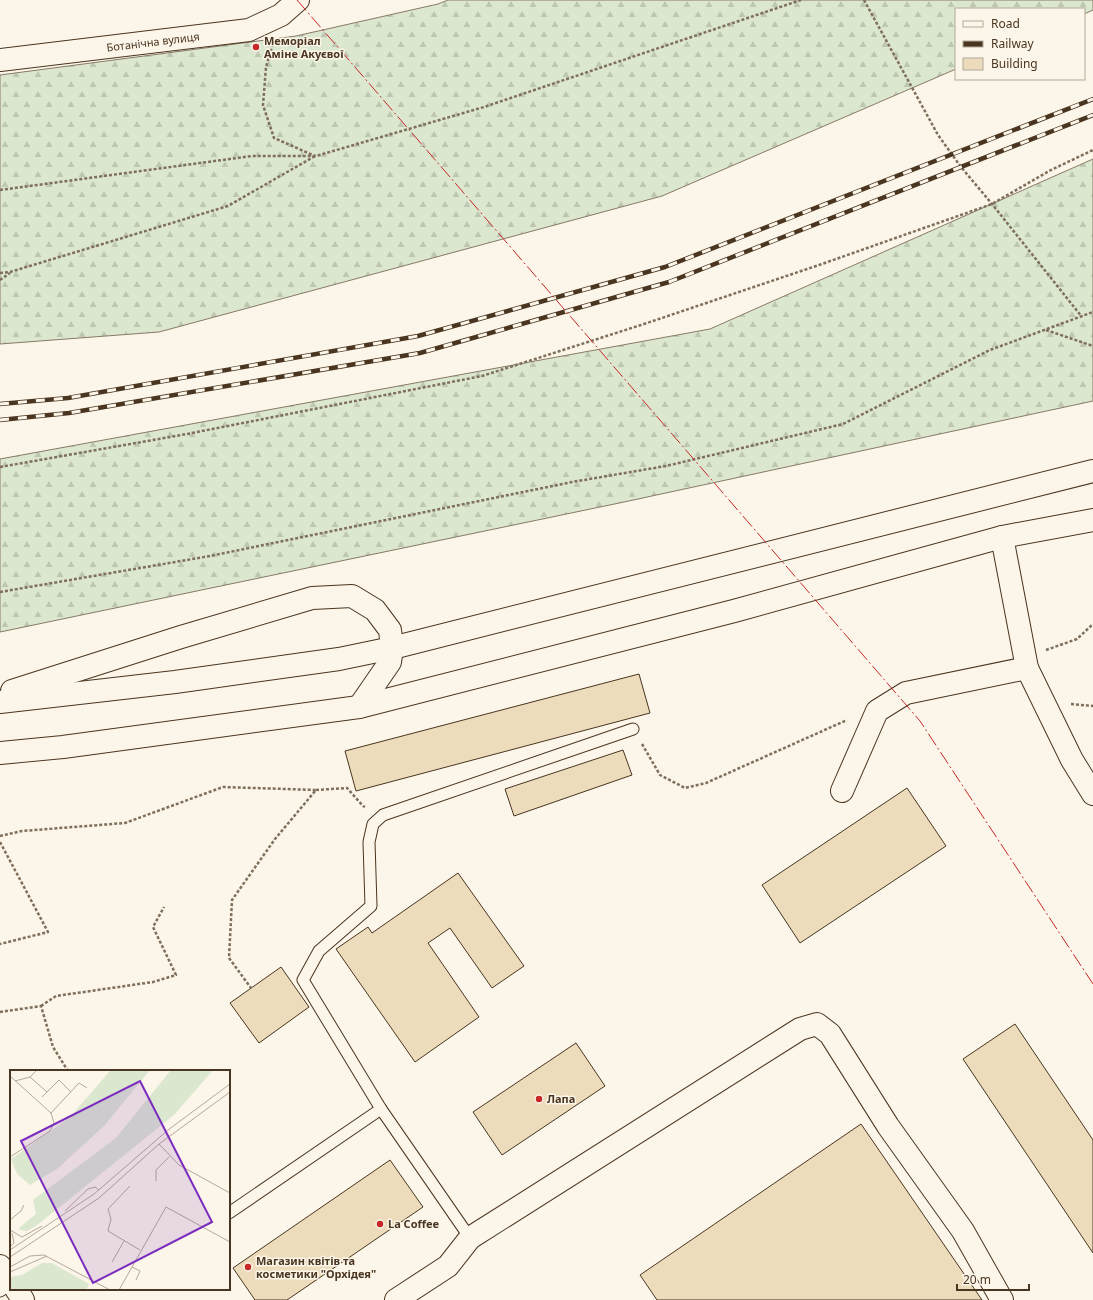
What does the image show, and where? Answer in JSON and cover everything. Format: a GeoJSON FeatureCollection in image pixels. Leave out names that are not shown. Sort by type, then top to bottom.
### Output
{"type":"FeatureCollection","features":[{"type":"Feature","properties":{"kind":"main road","name":"Ботанічна вулиця"},"geometry":{"type":"LineString","coordinates":[[0,60],[249,30],[281,15],[298,0]]}},
{"type":"Feature","properties":{"kind":"main road"},"geometry":{"type":"LineString","coordinates":[[0,702],[175,682],[323,662],[392,648],[1093,471]]}},
{"type":"Feature","properties":{"kind":"main road"},"geometry":{"type":"LineString","coordinates":[[0,753],[63,747],[360,706],[734,612],[1002,537],[1093,520]]}},
{"type":"Feature","properties":{"kind":"main road"},"geometry":{"type":"LineString","coordinates":[[1002,537],[1026,662],[1072,760],[1093,794]]}},
{"type":"Feature","properties":{"kind":"main road"},"geometry":{"type":"LineString","coordinates":[[0,695],[181,637],[312,598],[352,596],[375,610],[390,630],[392,648],[390,662],[360,706]]}},
{"type":"Feature","properties":{"kind":"main road"},"geometry":{"type":"LineString","coordinates":[[842,791],[877,712],[906,693],[1026,662]]}},
{"type":"Feature","properties":{"kind":"main road"},"geometry":{"type":"LineString","coordinates":[[396,1300],[448,1266],[470,1238],[800,1029],[816,1024],[830,1034],[888,1126],[963,1231],[1002,1300]]}},
{"type":"Feature","properties":{"kind":"main road"},"geometry":{"type":"LineString","coordinates":[[0,1266],[10,1281]]}},
{"type":"Feature","properties":{"kind":"main road"},"geometry":{"type":"LineString","coordinates":[[17,1290],[23,1300]]}},
{"type":"Feature","properties":{"kind":"lane"},"geometry":{"type":"LineString","coordinates":[[470,1238],[381,1109],[303,980],[319,951],[372,906],[369,842],[373,824],[383,815],[633,729]]}},
{"type":"Feature","properties":{"kind":"lane"},"geometry":{"type":"LineString","coordinates":[[230,1212],[381,1109]]}},
{"type":"Feature","properties":{"kind":"lane"},"geometry":{"type":"LineString","coordinates":[[0,1291],[10,1284]]}},
{"type":"Feature","properties":{"kind":"path"},"geometry":{"type":"LineString","coordinates":[[0,273],[10,272],[228,206],[316,156],[484,107],[801,0]]}},
{"type":"Feature","properties":{"kind":"path"},"geometry":{"type":"LineString","coordinates":[[864,0],[938,135],[961,167],[1082,317]]}},
{"type":"Feature","properties":{"kind":"path"},"geometry":{"type":"LineString","coordinates":[[281,15],[266,67],[263,105],[274,138],[316,156]]}},
{"type":"Feature","properties":{"kind":"path"},"geometry":{"type":"LineString","coordinates":[[0,467],[187,434],[482,376],[644,324],[819,265],[992,204],[1051,170],[1093,150]]}},
{"type":"Feature","properties":{"kind":"path"},"geometry":{"type":"LineString","coordinates":[[0,190],[252,156],[316,156]]}},
{"type":"Feature","properties":{"kind":"path"},"geometry":{"type":"LineString","coordinates":[[0,280],[10,272]]}},
{"type":"Feature","properties":{"kind":"path"},"geometry":{"type":"LineString","coordinates":[[0,592],[210,556],[572,482],[666,466],[843,424],[990,350],[1093,312]]}},
{"type":"Feature","properties":{"kind":"path"},"geometry":{"type":"LineString","coordinates":[[1046,330],[1093,346]]}},
{"type":"Feature","properties":{"kind":"path"},"geometry":{"type":"LineString","coordinates":[[1026,662],[1050,649],[1077,639],[1093,624]]}},
{"type":"Feature","properties":{"kind":"path"},"geometry":{"type":"LineString","coordinates":[[633,729],[660,776],[685,788],[706,783],[849,719]]}},
{"type":"Feature","properties":{"kind":"path"},"geometry":{"type":"LineString","coordinates":[[0,836],[22,831],[125,823],[223,788],[316,790],[347,788],[363,806],[383,815]]}},
{"type":"Feature","properties":{"kind":"path"},"geometry":{"type":"LineString","coordinates":[[251,988],[229,958],[232,900],[275,839],[316,790]]}},
{"type":"Feature","properties":{"kind":"path"},"geometry":{"type":"LineString","coordinates":[[0,842],[48,932],[0,944]]}},
{"type":"Feature","properties":{"kind":"path"},"geometry":{"type":"LineString","coordinates":[[0,1012],[41,1006],[56,996],[153,982],[176,975],[153,926],[164,907]]}},
{"type":"Feature","properties":{"kind":"path"},"geometry":{"type":"LineString","coordinates":[[41,1006],[53,1047],[67,1070]]}},
{"type":"Feature","properties":{"kind":"green space"},"geometry":{"type":"Polygon","coordinates":[[[448,0],[1093,0],[1093,10],[1085,14],[1085,8],[955,8],[955,69],[662,196],[159,332],[0,344],[0,75],[296,36],[438,4],[448,0]]]}},
{"type":"Feature","properties":{"kind":"green space"},"geometry":{"type":"Polygon","coordinates":[[[1093,159],[1093,401],[624,502],[0,632],[0,459],[710,329],[1093,159]]]}},
{"type":"Feature","properties":{"kind":"building"},"geometry":{"type":"Polygon","coordinates":[[[639,674],[650,713],[356,791],[345,751],[639,674]]]}},
{"type":"Feature","properties":{"kind":"building"},"geometry":{"type":"Polygon","coordinates":[[[623,750],[632,775],[514,816],[505,789],[623,750]]]}},
{"type":"Feature","properties":{"kind":"building"},"geometry":{"type":"Polygon","coordinates":[[[907,788],[946,846],[800,943],[762,885],[907,788]]]}},
{"type":"Feature","properties":{"kind":"building"},"geometry":{"type":"Polygon","coordinates":[[[458,873],[524,966],[492,988],[450,928],[428,943],[479,1017],[415,1062],[336,949],[368,927],[372,933],[458,873]]]}},
{"type":"Feature","properties":{"kind":"building"},"geometry":{"type":"Polygon","coordinates":[[[281,967],[309,1007],[259,1043],[230,1003],[281,967]]]}},
{"type":"Feature","properties":{"kind":"building"},"geometry":{"type":"Polygon","coordinates":[[[1015,1024],[1093,1140],[1093,1253],[963,1059],[1015,1024]]]}},
{"type":"Feature","properties":{"kind":"building","name":"Лапа"},"geometry":{"type":"Polygon","coordinates":[[[576,1043],[605,1086],[502,1155],[473,1112],[576,1043]]]}},
{"type":"Feature","properties":{"kind":"building"},"geometry":{"type":"Polygon","coordinates":[[[861,1124],[982,1300],[657,1300],[640,1275],[861,1124]]]}},
{"type":"Feature","properties":{"kind":"building"},"geometry":{"type":"Polygon","coordinates":[[[390,1160],[423,1207],[287,1300],[255,1300],[233,1268],[390,1160]]]}},
{"type":"Feature","properties":{"kind":"railway"},"geometry":{"type":"LineString","coordinates":[[0,404],[68,398],[418,336],[665,267],[1093,99]]}},
{"type":"Feature","properties":{"kind":"railway"},"geometry":{"type":"LineString","coordinates":[[0,420],[69,413],[420,353],[669,282],[1093,115]]}},
{"type":"Feature","properties":{"kind":"power"},"geometry":{"type":"LineString","coordinates":[[297,0],[920,721],[1093,984]]}},
{"type":"Feature","properties":{"kind":"place","name":"Меморіал Аміне Акуєвої"},"geometry":{"type":"Point","coordinates":[256,47]}},
{"type":"Feature","properties":{"kind":"place","name":"Лапа"},"geometry":{"type":"Point","coordinates":[539,1099]}},
{"type":"Feature","properties":{"kind":"place","name":"La Coffee"},"geometry":{"type":"Point","coordinates":[380,1224]}},
{"type":"Feature","properties":{"kind":"place","name":"Магазин квітів та косметики \"Орхідея\""},"geometry":{"type":"Point","coordinates":[248,1267]}}]}
